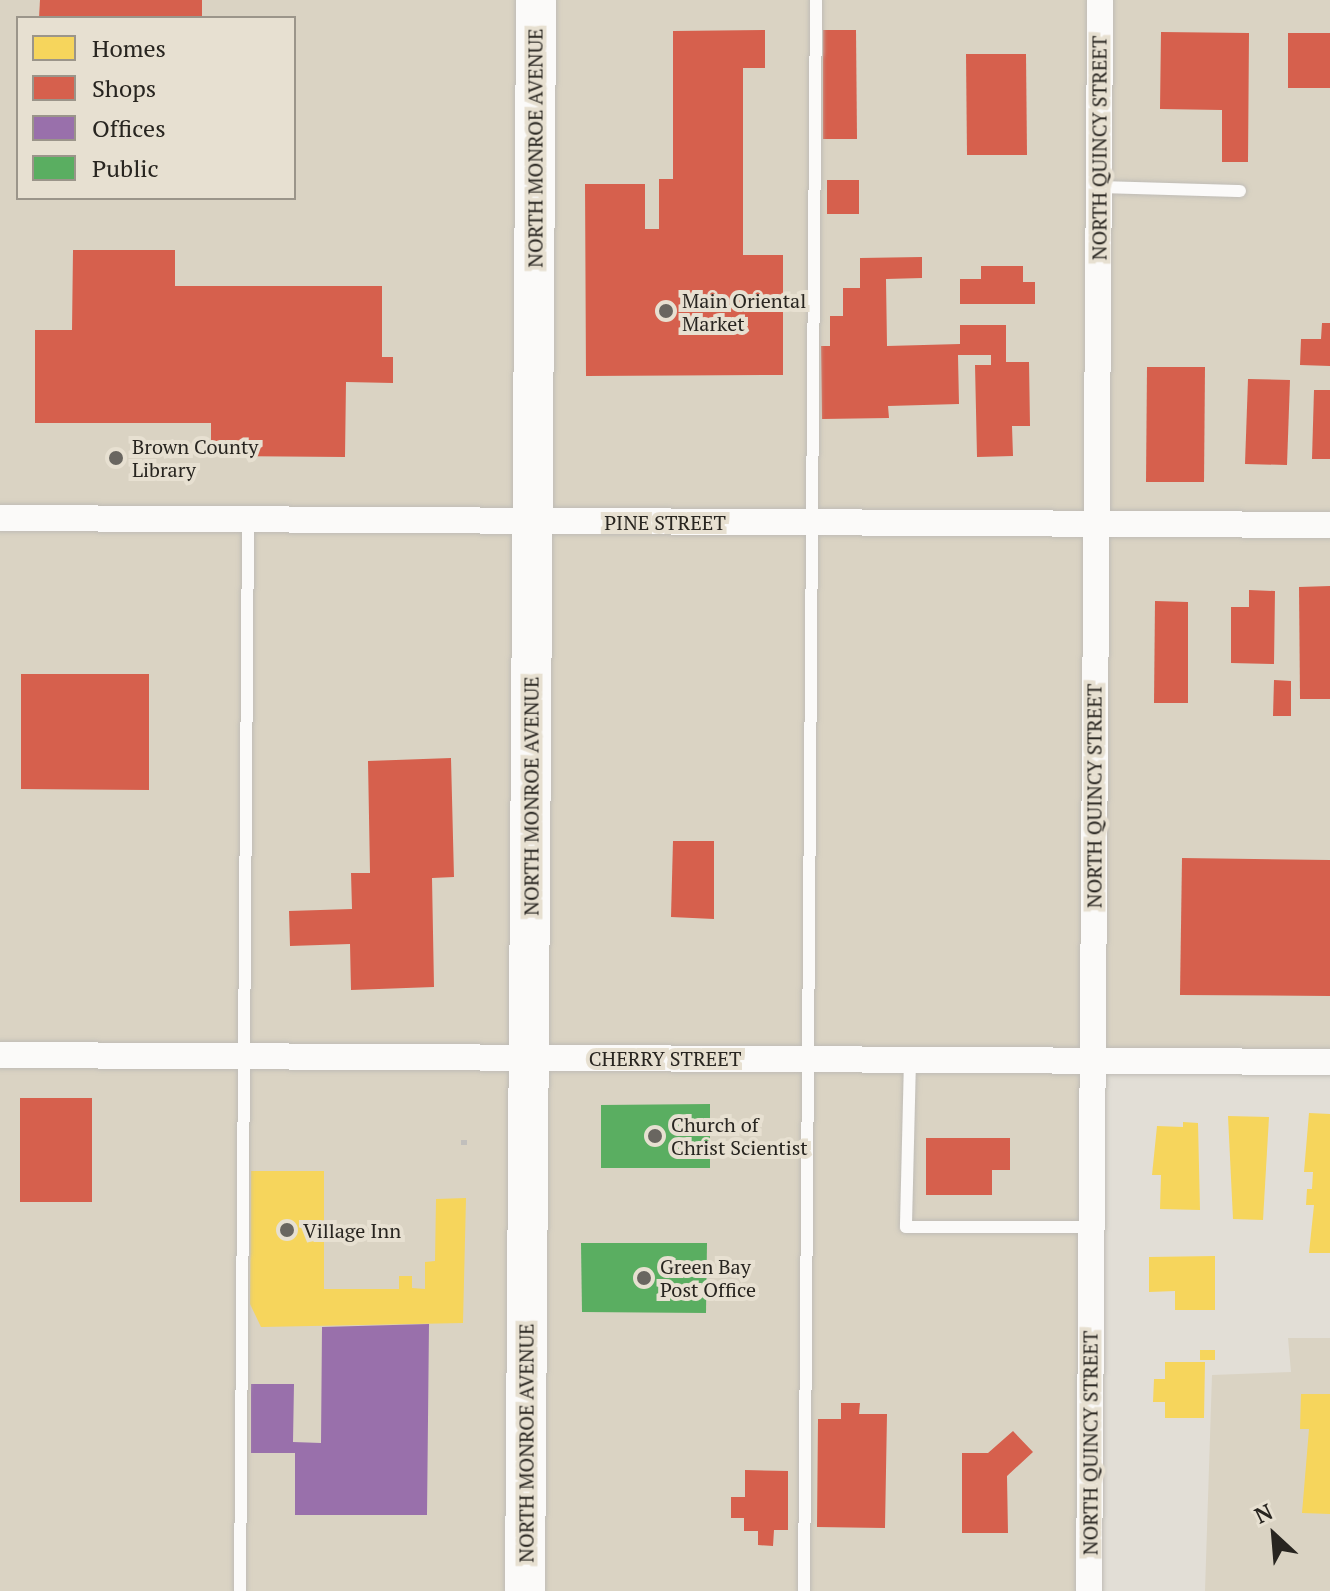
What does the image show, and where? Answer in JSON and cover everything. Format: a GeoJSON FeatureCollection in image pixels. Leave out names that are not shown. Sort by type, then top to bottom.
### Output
{"type":"FeatureCollection","features":[{"type":"Feature","properties":{"kind":"main road","name":"NORTH MONROE AVENUE"},"geometry":{"type":"LineString","coordinates":[[525,1591],[536,0]]}},
{"type":"Feature","properties":{"kind":"street","name":"NORTH QUINCY STREET"},"geometry":{"type":"LineString","coordinates":[[1089,1591],[1100,0]]}},
{"type":"Feature","properties":{"kind":"street","name":"PINE STREET"},"geometry":{"type":"LineString","coordinates":[[0,518],[1330,525]]}},
{"type":"Feature","properties":{"kind":"street","name":"CHERRY STREET"},"geometry":{"type":"LineString","coordinates":[[0,1055],[1330,1062]]}},
{"type":"Feature","properties":{"kind":"lane"},"geometry":{"type":"LineString","coordinates":[[804,1591],[816,0]]}},
{"type":"Feature","properties":{"kind":"lane"},"geometry":{"type":"LineString","coordinates":[[1098,187],[1240,191]]}},
{"type":"Feature","properties":{"kind":"lane"},"geometry":{"type":"LineString","coordinates":[[240,1591],[248,520]]}},
{"type":"Feature","properties":{"kind":"lane"},"geometry":{"type":"LineString","coordinates":[[910,1060],[906,1227],[1091,1227]]}},
{"type":"Feature","properties":{"kind":"path"},"geometry":{"type":"LineString","coordinates":[[461,1142],[471,1142]]}},
{"type":"Feature","properties":{"kind":"shaded area"},"geometry":{"type":"Polygon","coordinates":[[[0,0],[1330,0],[1330,1062],[1093,1061],[1089,1591],[0,1591],[0,0]]]}},
{"type":"Feature","properties":{"kind":"shaded area"},"geometry":{"type":"Polygon","coordinates":[[[1288,1338],[1330,1338],[1330,1591],[1205,1591],[1212,1375],[1291,1372],[1288,1338]]]}},
{"type":"Feature","properties":{"kind":"building: Homes"},"geometry":{"type":"Polygon","coordinates":[[[1309,1113],[1330,1114],[1330,1253],[1309,1253],[1314,1205],[1306,1205],[1307,1189],[1312,1189],[1313,1172],[1304,1172],[1309,1113]]]}},
{"type":"Feature","properties":{"kind":"building: Homes"},"geometry":{"type":"Polygon","coordinates":[[[1228,1116],[1269,1117],[1263,1220],[1233,1219],[1228,1116]]]}},
{"type":"Feature","properties":{"kind":"building: Homes"},"geometry":{"type":"Polygon","coordinates":[[[1183,1122],[1198,1123],[1200,1210],[1160,1209],[1161,1175],[1152,1175],[1157,1126],[1183,1127],[1183,1122]]]}},
{"type":"Feature","properties":{"kind":"building: Homes","name":"Village Inn"},"geometry":{"type":"Polygon","coordinates":[[[251,1171],[324,1171],[324,1289],[399,1289],[399,1276],[412,1276],[412,1288],[425,1289],[425,1262],[435,1261],[436,1199],[466,1198],[463,1323],[261,1327],[250,1304],[251,1171]]]}},
{"type":"Feature","properties":{"kind":"building: Homes"},"geometry":{"type":"Polygon","coordinates":[[[1215,1256],[1215,1310],[1175,1310],[1175,1291],[1149,1292],[1149,1257],[1215,1256]]]}},
{"type":"Feature","properties":{"kind":"building: Homes"},"geometry":{"type":"Polygon","coordinates":[[[1200,1350],[1215,1350],[1215,1360],[1200,1360],[1200,1350]]]}},
{"type":"Feature","properties":{"kind":"building: Homes"},"geometry":{"type":"Polygon","coordinates":[[[1165,1362],[1205,1362],[1204,1418],[1165,1418],[1165,1402],[1153,1402],[1154,1379],[1165,1379],[1165,1362]]]}},
{"type":"Feature","properties":{"kind":"building: Homes"},"geometry":{"type":"Polygon","coordinates":[[[1301,1394],[1330,1394],[1330,1514],[1302,1513],[1309,1429],[1300,1429],[1301,1394]]]}},
{"type":"Feature","properties":{"kind":"building: Shops"},"geometry":{"type":"Polygon","coordinates":[[[40,0],[202,0],[202,16],[39,16],[40,0]]]}},
{"type":"Feature","properties":{"kind":"building: Shops"},"geometry":{"type":"Polygon","coordinates":[[[765,30],[765,68],[743,68],[743,255],[783,255],[783,375],[586,376],[585,184],[645,184],[645,229],[659,229],[659,179],[673,179],[673,31],[765,30]]]}},
{"type":"Feature","properties":{"kind":"building: Shops"},"geometry":{"type":"Polygon","coordinates":[[[823,30],[856,30],[857,139],[823,139],[823,30]]]}},
{"type":"Feature","properties":{"kind":"building: Shops"},"geometry":{"type":"Polygon","coordinates":[[[1161,32],[1249,33],[1248,162],[1222,162],[1222,110],[1160,109],[1161,32]]]}},
{"type":"Feature","properties":{"kind":"building: Shops"},"geometry":{"type":"Polygon","coordinates":[[[1288,33],[1330,33],[1330,88],[1288,88],[1288,33]]]}},
{"type":"Feature","properties":{"kind":"building: Shops"},"geometry":{"type":"Polygon","coordinates":[[[966,54],[1026,54],[1027,155],[967,155],[966,54]]]}},
{"type":"Feature","properties":{"kind":"building: Shops"},"geometry":{"type":"Polygon","coordinates":[[[827,180],[859,180],[859,214],[827,214],[827,180]]]}},
{"type":"Feature","properties":{"kind":"building: Shops"},"geometry":{"type":"Polygon","coordinates":[[[73,250],[175,250],[175,286],[382,286],[382,357],[393,357],[393,383],[346,382],[345,457],[211,456],[211,423],[35,423],[35,330],[72,330],[73,250]]]}},
{"type":"Feature","properties":{"kind":"building: Shops"},"geometry":{"type":"Polygon","coordinates":[[[922,257],[922,278],[886,279],[887,346],[960,344],[960,325],[1006,325],[1006,362],[1029,362],[1030,426],[1012,426],[1013,456],[977,457],[975,365],[991,365],[991,355],[958,355],[959,404],[888,406],[889,418],[822,419],[821,346],[830,346],[830,316],[843,316],[843,288],[860,288],[860,258],[922,257]]]}},
{"type":"Feature","properties":{"kind":"building: Shops"},"geometry":{"type":"Polygon","coordinates":[[[981,266],[1023,266],[1023,282],[1035,282],[1035,304],[960,304],[960,279],[981,279],[981,266]]]}},
{"type":"Feature","properties":{"kind":"building: Shops"},"geometry":{"type":"Polygon","coordinates":[[[1322,323],[1330,323],[1330,366],[1300,365],[1301,339],[1321,339],[1322,323]]]}},
{"type":"Feature","properties":{"kind":"building: Shops"},"geometry":{"type":"Polygon","coordinates":[[[1147,367],[1205,367],[1204,482],[1146,482],[1147,367]]]}},
{"type":"Feature","properties":{"kind":"building: Shops"},"geometry":{"type":"Polygon","coordinates":[[[1248,379],[1290,380],[1287,465],[1245,464],[1248,379]]]}},
{"type":"Feature","properties":{"kind":"building: Shops"},"geometry":{"type":"Polygon","coordinates":[[[1314,390],[1330,390],[1330,459],[1312,459],[1314,390]]]}},
{"type":"Feature","properties":{"kind":"building: Shops"},"geometry":{"type":"Polygon","coordinates":[[[1330,586],[1330,699],[1300,699],[1299,587],[1330,586]]]}},
{"type":"Feature","properties":{"kind":"building: Shops"},"geometry":{"type":"Polygon","coordinates":[[[1249,590],[1275,591],[1274,664],[1231,663],[1231,607],[1249,607],[1249,590]]]}},
{"type":"Feature","properties":{"kind":"building: Shops"},"geometry":{"type":"Polygon","coordinates":[[[1155,601],[1188,602],[1188,703],[1154,703],[1155,601]]]}},
{"type":"Feature","properties":{"kind":"building: Shops"},"geometry":{"type":"Polygon","coordinates":[[[21,674],[149,674],[149,790],[21,789],[21,674]]]}},
{"type":"Feature","properties":{"kind":"building: Shops"},"geometry":{"type":"Polygon","coordinates":[[[1274,680],[1291,681],[1291,716],[1273,716],[1274,680]]]}},
{"type":"Feature","properties":{"kind":"building: Shops"},"geometry":{"type":"Polygon","coordinates":[[[451,758],[454,877],[432,878],[434,987],[351,990],[350,944],[290,946],[289,911],[352,909],[351,873],[370,873],[368,761],[451,758]]]}},
{"type":"Feature","properties":{"kind":"building: Shops"},"geometry":{"type":"Polygon","coordinates":[[[673,841],[714,841],[714,919],[671,917],[673,841]]]}},
{"type":"Feature","properties":{"kind":"building: Shops"},"geometry":{"type":"Polygon","coordinates":[[[1182,858],[1330,860],[1330,996],[1180,995],[1182,858]]]}},
{"type":"Feature","properties":{"kind":"building: Shops"},"geometry":{"type":"Polygon","coordinates":[[[20,1098],[92,1098],[92,1202],[20,1202],[20,1098]]]}},
{"type":"Feature","properties":{"kind":"building: Shops"},"geometry":{"type":"Polygon","coordinates":[[[926,1138],[1010,1138],[1010,1170],[992,1170],[992,1195],[926,1195],[926,1138]]]}},
{"type":"Feature","properties":{"kind":"building: Shops"},"geometry":{"type":"Polygon","coordinates":[[[841,1403],[860,1403],[859,1414],[887,1414],[885,1528],[817,1527],[818,1419],[841,1419],[841,1403]]]}},
{"type":"Feature","properties":{"kind":"building: Shops"},"geometry":{"type":"Polygon","coordinates":[[[1013,1431],[1033,1452],[1007,1476],[1008,1533],[962,1533],[962,1453],[988,1453],[1013,1431]]]}},
{"type":"Feature","properties":{"kind":"building: Shops"},"geometry":{"type":"Polygon","coordinates":[[[745,1470],[788,1471],[788,1530],[774,1530],[773,1546],[758,1545],[758,1531],[744,1531],[744,1518],[731,1518],[731,1497],[745,1497],[745,1470]]]}},
{"type":"Feature","properties":{"kind":"building: Offices"},"geometry":{"type":"Polygon","coordinates":[[[429,1324],[427,1515],[295,1515],[295,1453],[251,1453],[251,1384],[294,1384],[293,1442],[321,1443],[322,1327],[429,1324]]]}},
{"type":"Feature","properties":{"kind":"building: Public","name":"Church of Christ Scientist"},"geometry":{"type":"Polygon","coordinates":[[[710,1104],[710,1168],[601,1168],[601,1105],[710,1104]]]}},
{"type":"Feature","properties":{"kind":"building: Public","name":"Green Bay Post Office"},"geometry":{"type":"Polygon","coordinates":[[[581,1243],[707,1243],[706,1313],[582,1312],[581,1243]]]}},
{"type":"Feature","properties":{"kind":"place","name":"Main Oriental Market"},"geometry":{"type":"Point","coordinates":[666,311]}},
{"type":"Feature","properties":{"kind":"place","name":"Brown County Library"},"geometry":{"type":"Point","coordinates":[116,458]}},
{"type":"Feature","properties":{"kind":"place","name":"Church of Christ Scientist"},"geometry":{"type":"Point","coordinates":[655,1136]}},
{"type":"Feature","properties":{"kind":"place","name":"Village Inn"},"geometry":{"type":"Point","coordinates":[287,1230]}},
{"type":"Feature","properties":{"kind":"place","name":"Green Bay Post Office"},"geometry":{"type":"Point","coordinates":[644,1278]}}]}
